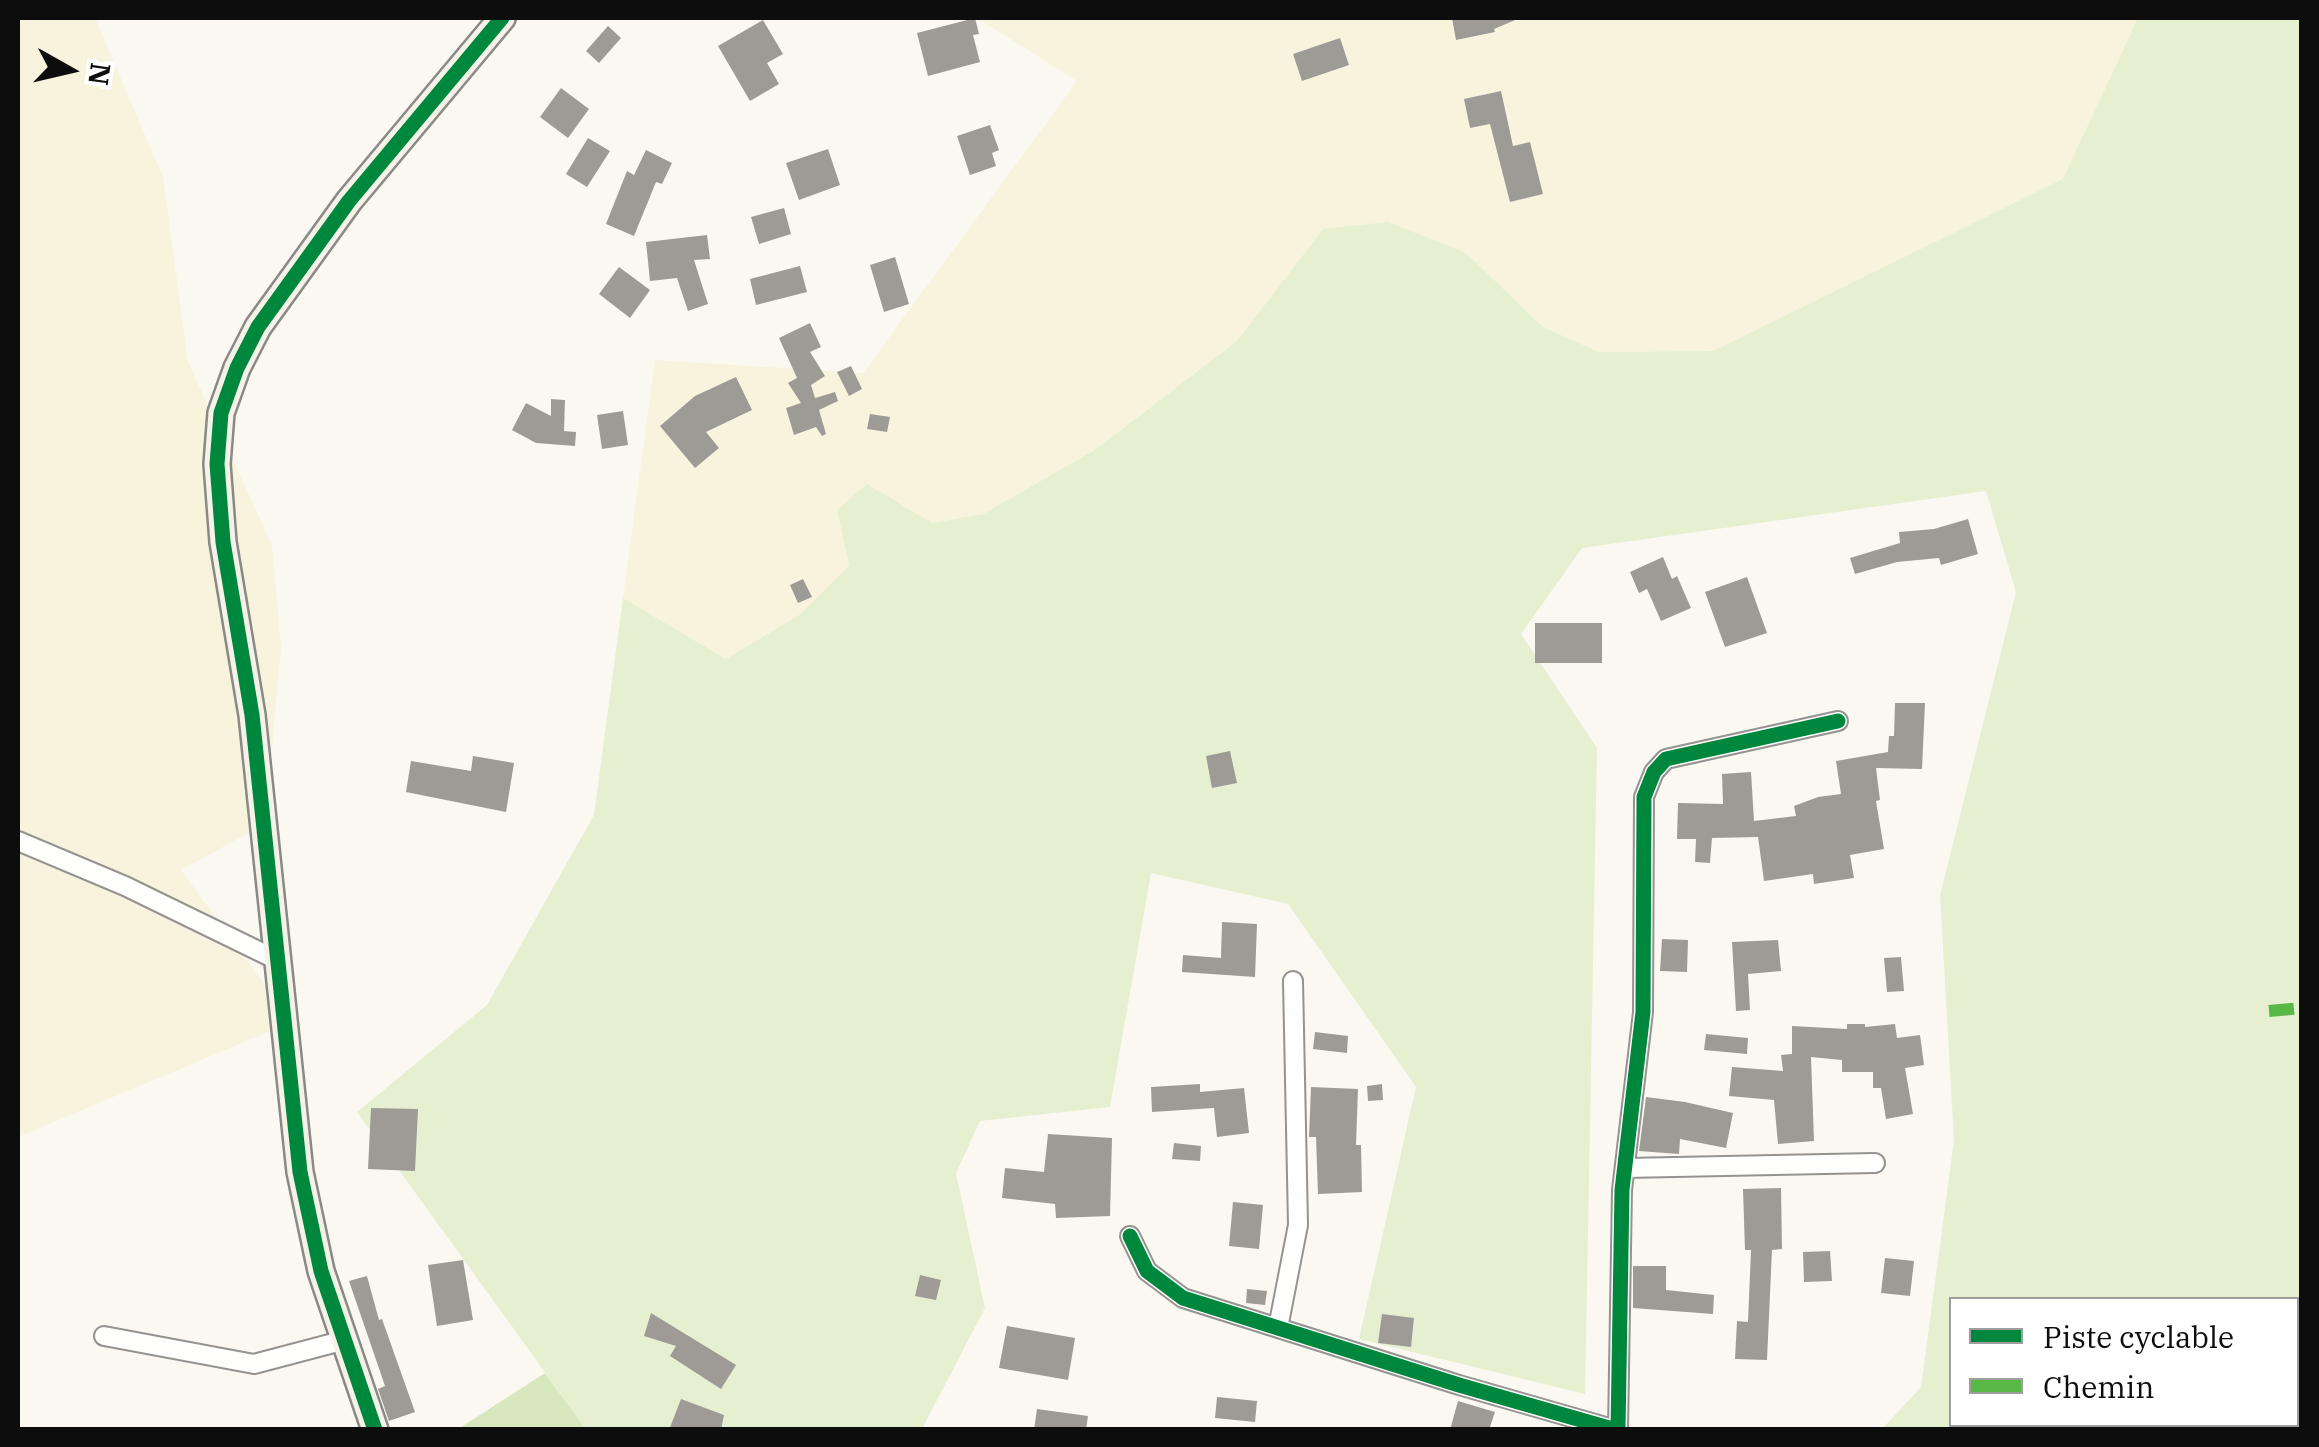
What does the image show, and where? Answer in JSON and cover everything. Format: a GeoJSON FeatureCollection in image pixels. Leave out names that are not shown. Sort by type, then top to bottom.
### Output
{"type":"FeatureCollection","features":[{"type":"Feature","properties":{"kind":"street"},"geometry":{"type":"LineString","coordinates":[[375,1430],[321,1271],[300,1172],[252,716],[223,542],[216,464],[222,413],[236,368],[258,327],[350,201],[502,18]]}},
{"type":"Feature","properties":{"kind":"street"},"geometry":{"type":"LineString","coordinates":[[1130,1236],[1147,1271],[1183,1298],[1617,1430],[1620,1236],[1643,1012],[1644,797],[1654,772],[1666,759],[1838,720]]}},
{"type":"Feature","properties":{"kind":"street"},"geometry":{"type":"LineString","coordinates":[[18,842],[125,886],[279,961]]}},
{"type":"Feature","properties":{"kind":"street"},"geometry":{"type":"LineString","coordinates":[[1278,1328],[1298,1225],[1294,981]]}},
{"type":"Feature","properties":{"kind":"street"},"geometry":{"type":"LineString","coordinates":[[1625,1168],[1874,1163]]}},
{"type":"Feature","properties":{"kind":"street"},"geometry":{"type":"LineString","coordinates":[[104,1336],[254,1364],[345,1340]]}},
{"type":"Feature","properties":{"kind":"shaded area"},"geometry":{"type":"Polygon","coordinates":[[[18,18],[98,18],[163,177],[188,362],[272,545],[281,647],[265,824],[181,870],[292,1022],[18,1137],[18,18]]]}},
{"type":"Feature","properties":{"kind":"shaded area"},"geometry":{"type":"Polygon","coordinates":[[[977,18],[2138,18],[2064,179],[1713,351],[1599,352],[1543,327],[1466,253],[1323,229],[1237,341],[1096,449],[983,514],[932,523],[837,510],[849,566],[799,615],[726,659],[623,598],[655,360],[863,373],[1077,81],[977,18]]]}},
{"type":"Feature","properties":{"kind":"green space"},"geometry":{"type":"Polygon","coordinates":[[[2138,18],[2301,18],[2301,1429],[1882,1429],[1921,1387],[1954,1140],[1940,895],[2016,592],[1986,491],[1582,548],[1521,634],[1597,748],[1585,1394],[1359,1339],[1416,1087],[1288,904],[1151,873],[1110,1107],[980,1121],[956,1173],[985,1308],[922,1429],[586,1429],[357,1112],[487,1005],[594,815],[623,598],[726,659],[799,615],[849,566],[837,510],[867,484],[932,523],[983,514],[1096,449],[1237,341],[1323,229],[1388,222],[1466,253],[1543,327],[1599,352],[1713,351],[2063,179],[2138,18]]]}},
{"type":"Feature","properties":{"kind":"green space"},"geometry":{"type":"Polygon","coordinates":[[[545,1373],[586,1429],[458,1429],[545,1373]]]}},
{"type":"Feature","properties":{"kind":"building"},"geometry":{"type":"Polygon","coordinates":[[[975,18],[979,34],[973,35],[980,62],[928,76],[917,33],[975,18]]]}},
{"type":"Feature","properties":{"kind":"building"},"geometry":{"type":"Polygon","coordinates":[[[1452,18],[1520,18],[1494,29],[1495,32],[1456,40],[1452,18]]]}},
{"type":"Feature","properties":{"kind":"building"},"geometry":{"type":"Polygon","coordinates":[[[763,20],[783,54],[767,63],[779,84],[750,101],[718,46],[763,20]]]}},
{"type":"Feature","properties":{"kind":"building"},"geometry":{"type":"Polygon","coordinates":[[[608,26],[621,38],[599,63],[586,51],[608,26]]]}},
{"type":"Feature","properties":{"kind":"building"},"geometry":{"type":"Polygon","coordinates":[[[1340,38],[1349,65],[1302,81],[1293,54],[1340,38]]]}},
{"type":"Feature","properties":{"kind":"building"},"geometry":{"type":"Polygon","coordinates":[[[561,88],[589,109],[568,138],[540,117],[561,88]]]}},
{"type":"Feature","properties":{"kind":"building"},"geometry":{"type":"Polygon","coordinates":[[[1501,91],[1513,146],[1530,142],[1543,194],[1510,202],[1490,124],[1470,128],[1464,99],[1501,91]]]}},
{"type":"Feature","properties":{"kind":"building"},"geometry":{"type":"Polygon","coordinates":[[[990,125],[999,150],[992,153],[996,166],[970,175],[957,136],[990,125]]]}},
{"type":"Feature","properties":{"kind":"building"},"geometry":{"type":"Polygon","coordinates":[[[588,138],[610,151],[587,187],[566,174],[588,138]]]}},
{"type":"Feature","properties":{"kind":"building"},"geometry":{"type":"Polygon","coordinates":[[[828,149],[840,185],[799,200],[786,163],[828,149]]]}},
{"type":"Feature","properties":{"kind":"building"},"geometry":{"type":"Polygon","coordinates":[[[646,150],[672,163],[662,184],[656,182],[634,236],[606,224],[627,171],[634,175],[646,150]]]}},
{"type":"Feature","properties":{"kind":"building"},"geometry":{"type":"Polygon","coordinates":[[[784,208],[791,234],[759,244],[751,217],[784,208]]]}},
{"type":"Feature","properties":{"kind":"building"},"geometry":{"type":"Polygon","coordinates":[[[707,235],[710,259],[694,260],[708,304],[688,311],[677,278],[650,281],[646,242],[707,235]]]}},
{"type":"Feature","properties":{"kind":"building"},"geometry":{"type":"Polygon","coordinates":[[[895,257],[909,304],[884,312],[870,265],[895,257]]]}},
{"type":"Feature","properties":{"kind":"building"},"geometry":{"type":"Polygon","coordinates":[[[800,266],[807,292],[756,305],[750,279],[800,266]]]}},
{"type":"Feature","properties":{"kind":"building"},"geometry":{"type":"Polygon","coordinates":[[[619,267],[650,290],[630,318],[599,294],[619,267]]]}},
{"type":"Feature","properties":{"kind":"building"},"geometry":{"type":"Polygon","coordinates":[[[810,323],[821,347],[810,352],[825,376],[811,385],[815,398],[835,392],[838,401],[819,410],[826,434],[822,436],[816,427],[794,435],[786,408],[801,403],[788,383],[797,378],[779,338],[810,323]]]}},
{"type":"Feature","properties":{"kind":"building"},"geometry":{"type":"Polygon","coordinates":[[[851,366],[862,389],[849,396],[837,372],[851,366]]]}},
{"type":"Feature","properties":{"kind":"building"},"geometry":{"type":"Polygon","coordinates":[[[736,377],[752,410],[706,432],[719,448],[695,468],[660,426],[695,396],[736,377]]]}},
{"type":"Feature","properties":{"kind":"building"},"geometry":{"type":"Polygon","coordinates":[[[551,399],[565,400],[564,431],[576,432],[575,446],[536,443],[512,430],[526,403],[551,416],[551,399]]]}},
{"type":"Feature","properties":{"kind":"building"},"geometry":{"type":"Polygon","coordinates":[[[623,411],[628,445],[602,449],[597,415],[623,411]]]}},
{"type":"Feature","properties":{"kind":"building"},"geometry":{"type":"Polygon","coordinates":[[[870,414],[890,417],[887,432],[867,429],[870,414]]]}},
{"type":"Feature","properties":{"kind":"building"},"geometry":{"type":"Polygon","coordinates":[[[1968,519],[1978,554],[1941,565],[1939,558],[1897,562],[1855,574],[1850,558],[1900,543],[1899,532],[1934,529],[1968,519]]]}},
{"type":"Feature","properties":{"kind":"building"},"geometry":{"type":"Polygon","coordinates":[[[1663,557],[1672,579],[1677,576],[1691,608],[1661,621],[1647,589],[1639,593],[1630,572],[1663,557]]]}},
{"type":"Feature","properties":{"kind":"building"},"geometry":{"type":"Polygon","coordinates":[[[1747,577],[1767,633],[1725,647],[1705,592],[1747,577]]]}},
{"type":"Feature","properties":{"kind":"building"},"geometry":{"type":"Polygon","coordinates":[[[803,579],[812,597],[798,603],[790,585],[803,579]]]}},
{"type":"Feature","properties":{"kind":"building"},"geometry":{"type":"Polygon","coordinates":[[[1535,623],[1602,623],[1602,663],[1535,663],[1535,623]]]}},
{"type":"Feature","properties":{"kind":"building"},"geometry":{"type":"Polygon","coordinates":[[[1895,703],[1925,703],[1922,769],[1876,768],[1880,800],[1876,801],[1884,849],[1850,855],[1854,878],[1814,884],[1813,874],[1764,881],[1758,837],[1712,838],[1710,863],[1695,862],[1696,839],[1677,839],[1678,803],[1723,804],[1722,774],[1751,772],[1754,821],[1796,816],[1794,806],[1841,794],[1836,761],[1888,752],[1889,736],[1894,736],[1895,703]]]}},
{"type":"Feature","properties":{"kind":"building"},"geometry":{"type":"Polygon","coordinates":[[[1230,751],[1237,783],[1212,788],[1206,756],[1230,751]]]}},
{"type":"Feature","properties":{"kind":"building"},"geometry":{"type":"Polygon","coordinates":[[[473,756],[514,763],[506,812],[406,792],[411,761],[471,771],[473,756]]]}},
{"type":"Feature","properties":{"kind":"building"},"geometry":{"type":"Polygon","coordinates":[[[1222,922],[1257,924],[1255,977],[1182,972],[1183,955],[1221,958],[1222,922]]]}},
{"type":"Feature","properties":{"kind":"building"},"geometry":{"type":"Polygon","coordinates":[[[1662,939],[1688,940],[1687,972],[1660,971],[1662,939]]]}},
{"type":"Feature","properties":{"kind":"building"},"geometry":{"type":"Polygon","coordinates":[[[1778,940],[1781,971],[1748,974],[1750,1010],[1736,1011],[1732,942],[1778,940]]]}},
{"type":"Feature","properties":{"kind":"building"},"geometry":{"type":"Polygon","coordinates":[[[1901,957],[1904,991],[1887,992],[1884,958],[1901,957]]]}},
{"type":"Feature","properties":{"kind":"building"},"geometry":{"type":"Polygon","coordinates":[[[1847,1024],[1895,1024],[1897,1038],[1920,1035],[1924,1065],[1905,1068],[1913,1114],[1886,1119],[1881,1088],[1873,1088],[1873,1072],[1842,1072],[1842,1060],[1811,1057],[1814,1141],[1778,1144],[1774,1100],[1729,1096],[1732,1067],[1783,1071],[1781,1055],[1792,1054],[1792,1026],[1847,1029],[1847,1024]]]}},
{"type":"Feature","properties":{"kind":"building"},"geometry":{"type":"Polygon","coordinates":[[[1315,1032],[1348,1036],[1347,1053],[1313,1049],[1315,1032]]]}},
{"type":"Feature","properties":{"kind":"building"},"geometry":{"type":"Polygon","coordinates":[[[1706,1034],[1748,1038],[1747,1054],[1704,1050],[1706,1034]]]}},
{"type":"Feature","properties":{"kind":"building"},"geometry":{"type":"Polygon","coordinates":[[[1200,1084],[1200,1092],[1244,1088],[1249,1133],[1217,1137],[1214,1108],[1152,1112],[1151,1087],[1200,1084]]]}},
{"type":"Feature","properties":{"kind":"building"},"geometry":{"type":"Polygon","coordinates":[[[1382,1084],[1383,1100],[1368,1101],[1367,1086],[1382,1084]]]}},
{"type":"Feature","properties":{"kind":"building"},"geometry":{"type":"Polygon","coordinates":[[[1311,1087],[1358,1089],[1356,1145],[1361,1145],[1362,1192],[1318,1194],[1316,1137],[1309,1137],[1311,1087]]]}},
{"type":"Feature","properties":{"kind":"building"},"geometry":{"type":"Polygon","coordinates":[[[1646,1097],[1733,1113],[1726,1148],[1680,1139],[1679,1154],[1639,1151],[1646,1097]]]}},
{"type":"Feature","properties":{"kind":"building"},"geometry":{"type":"Polygon","coordinates":[[[371,1108],[418,1109],[415,1171],[368,1169],[371,1108]]]}},
{"type":"Feature","properties":{"kind":"building"},"geometry":{"type":"Polygon","coordinates":[[[1048,1134],[1112,1138],[1110,1216],[1056,1218],[1055,1204],[1002,1198],[1005,1168],[1044,1172],[1048,1134]]]}},
{"type":"Feature","properties":{"kind":"building"},"geometry":{"type":"Polygon","coordinates":[[[1174,1143],[1201,1146],[1200,1161],[1172,1159],[1174,1143]]]}},
{"type":"Feature","properties":{"kind":"building"},"geometry":{"type":"Polygon","coordinates":[[[1781,1188],[1782,1249],[1772,1250],[1767,1360],[1735,1359],[1737,1321],[1748,1322],[1751,1250],[1745,1250],[1743,1189],[1781,1188]]]}},
{"type":"Feature","properties":{"kind":"building"},"geometry":{"type":"Polygon","coordinates":[[[1233,1202],[1263,1205],[1259,1249],[1229,1246],[1233,1202]]]}},
{"type":"Feature","properties":{"kind":"building"},"geometry":{"type":"Polygon","coordinates":[[[1830,1251],[1832,1281],[1804,1282],[1803,1252],[1830,1251]]]}},
{"type":"Feature","properties":{"kind":"building"},"geometry":{"type":"Polygon","coordinates":[[[1885,1258],[1914,1261],[1910,1296],[1881,1293],[1885,1258]]]}},
{"type":"Feature","properties":{"kind":"building"},"geometry":{"type":"Polygon","coordinates":[[[463,1260],[473,1320],[437,1326],[428,1265],[463,1260]]]}},
{"type":"Feature","properties":{"kind":"building"},"geometry":{"type":"Polygon","coordinates":[[[1633,1266],[1666,1266],[1666,1290],[1714,1295],[1713,1314],[1633,1308],[1633,1266]]]}},
{"type":"Feature","properties":{"kind":"building"},"geometry":{"type":"Polygon","coordinates":[[[920,1275],[941,1280],[936,1300],[915,1296],[920,1275]]]}},
{"type":"Feature","properties":{"kind":"building"},"geometry":{"type":"Polygon","coordinates":[[[367,1276],[379,1320],[382,1319],[415,1412],[389,1421],[378,1389],[385,1386],[349,1281],[367,1276]]]}},
{"type":"Feature","properties":{"kind":"building"},"geometry":{"type":"Polygon","coordinates":[[[1247,1289],[1267,1291],[1265,1305],[1246,1303],[1247,1289]]]}},
{"type":"Feature","properties":{"kind":"building"},"geometry":{"type":"Polygon","coordinates":[[[651,1313],[736,1365],[721,1389],[670,1356],[676,1346],[644,1336],[651,1313]]]}},
{"type":"Feature","properties":{"kind":"building"},"geometry":{"type":"Polygon","coordinates":[[[1382,1314],[1414,1318],[1411,1347],[1378,1343],[1382,1314]]]}},
{"type":"Feature","properties":{"kind":"building"},"geometry":{"type":"Polygon","coordinates":[[[1007,1326],[1075,1338],[1068,1380],[999,1368],[1007,1326]]]}},
{"type":"Feature","properties":{"kind":"building"},"geometry":{"type":"Polygon","coordinates":[[[1217,1397],[1257,1401],[1255,1422],[1215,1418],[1217,1397]]]}},
{"type":"Feature","properties":{"kind":"building"},"geometry":{"type":"Polygon","coordinates":[[[681,1399],[724,1415],[721,1430],[669,1430],[681,1399]]]}},
{"type":"Feature","properties":{"kind":"building"},"geometry":{"type":"Polygon","coordinates":[[[1458,1401],[1495,1412],[1489,1430],[1450,1430],[1458,1401]]]}},
{"type":"Feature","properties":{"kind":"building"},"geometry":{"type":"Polygon","coordinates":[[[1037,1409],[1088,1416],[1086,1430],[1034,1430],[1037,1409]]]}},
{"type":"Feature","properties":{"kind":"marked path"},"geometry":{"type":"LineString","coordinates":[[2269,1011],[2302,1008]]}},
{"type":"Feature","properties":{"kind":"cycle path"},"geometry":{"type":"LineString","coordinates":[[375,1430],[321,1271],[300,1172],[252,715],[223,542],[217,464],[221,413],[237,368],[258,327],[349,201],[502,18]]}},
{"type":"Feature","properties":{"kind":"cycle path"},"geometry":{"type":"LineString","coordinates":[[1618,1430],[1622,1190],[1643,1012],[1644,797],[1654,772],[1666,759],[1838,721]]}},
{"type":"Feature","properties":{"kind":"cycle path"},"geometry":{"type":"LineString","coordinates":[[1130,1236],[1147,1271],[1183,1298],[1616,1430]]}}]}
